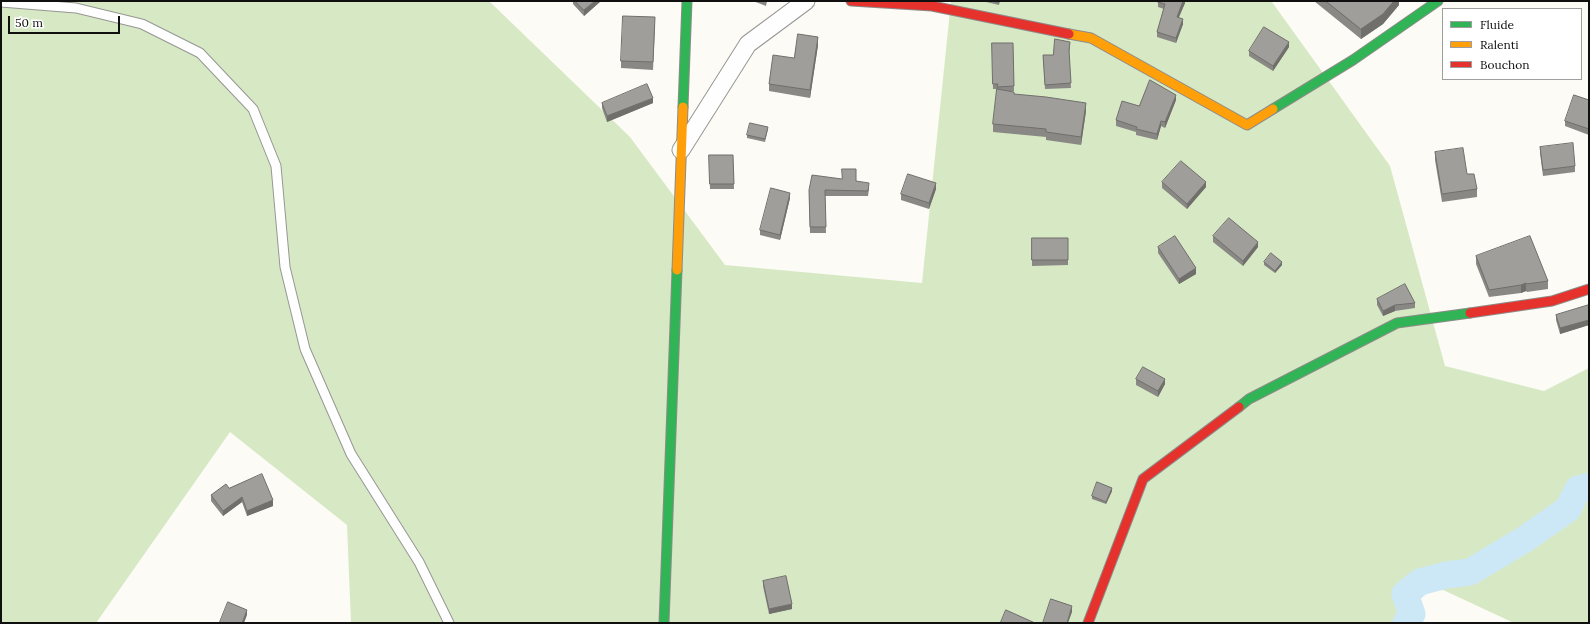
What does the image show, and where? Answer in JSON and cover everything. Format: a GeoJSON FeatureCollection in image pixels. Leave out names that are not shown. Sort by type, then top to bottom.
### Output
{"type":"FeatureCollection","features":[{"type":"Feature","properties":{"kind":"street"},"geometry":{"type":"LineString","coordinates":[[664,623],[687,1]]}},
{"type":"Feature","properties":{"kind":"street"},"geometry":{"type":"LineString","coordinates":[[681,150],[748,44],[806,1]]}},
{"type":"Feature","properties":{"kind":"street"},"geometry":{"type":"LineString","coordinates":[[851,1],[932,6],[1091,38],[1246,125],[1353,60],[1438,1]]}},
{"type":"Feature","properties":{"kind":"street"},"geometry":{"type":"LineString","coordinates":[[1088,623],[1143,479],[1249,400],[1397,322],[1552,301],[1589,289]]}},
{"type":"Feature","properties":{"kind":"lane"},"geometry":{"type":"LineString","coordinates":[[1,2],[76,8],[142,24],[200,53],[253,109],[276,166],[285,267],[305,349],[351,454],[420,562],[449,623]]}},
{"type":"Feature","properties":{"kind":"green space"},"geometry":{"type":"Polygon","coordinates":[[[1,1],[489,1],[630,137],[725,265],[922,283],[951,1],[1272,2],[1390,166],[1445,366],[1544,391],[1589,368],[1589,623],[1514,623],[1424,581],[1401,623],[351,623],[347,525],[230,432],[96,623],[1,623],[1,1]]]}},
{"type":"Feature","properties":{"kind":"building"},"geometry":{"type":"Polygon","coordinates":[[[575,1],[595,1],[584,10],[575,1]]]}},
{"type":"Feature","properties":{"kind":"building"},"geometry":{"type":"Polygon","coordinates":[[[1183,1],[1177,17],[1183,19],[1176,38],[1157,32],[1165,4],[1158,2],[1183,1]]]}},
{"type":"Feature","properties":{"kind":"building"},"geometry":{"type":"Polygon","coordinates":[[[1326,1],[1394,1],[1383,14],[1361,29],[1326,1]]]}},
{"type":"Feature","properties":{"kind":"building"},"geometry":{"type":"Polygon","coordinates":[[[623,16],[655,17],[653,62],[621,61],[623,16]]]}},
{"type":"Feature","properties":{"kind":"building"},"geometry":{"type":"Polygon","coordinates":[[[1264,27],[1289,42],[1273,66],[1249,51],[1264,27]]]}},
{"type":"Feature","properties":{"kind":"building"},"geometry":{"type":"Polygon","coordinates":[[[798,34],[818,37],[810,90],[769,84],[773,55],[794,58],[798,34]]]}},
{"type":"Feature","properties":{"kind":"building"},"geometry":{"type":"Polygon","coordinates":[[[1055,39],[1070,42],[1071,83],[1045,85],[1043,55],[1053,55],[1055,39]]]}},
{"type":"Feature","properties":{"kind":"building"},"geometry":{"type":"Polygon","coordinates":[[[992,43],[1013,43],[1014,86],[997,87],[998,84],[993,84],[992,43]]]}},
{"type":"Feature","properties":{"kind":"building"},"geometry":{"type":"Polygon","coordinates":[[[1150,80],[1176,95],[1165,122],[1161,121],[1157,134],[1136,129],[1137,127],[1116,120],[1122,101],[1139,106],[1150,80]]]}},
{"type":"Feature","properties":{"kind":"building"},"geometry":{"type":"Polygon","coordinates":[[[647,84],[653,98],[607,116],[602,103],[647,84]]]}},
{"type":"Feature","properties":{"kind":"building"},"geometry":{"type":"Polygon","coordinates":[[[997,89],[1014,92],[1014,94],[1086,103],[1081,137],[1046,132],[1046,129],[993,124],[997,89]]]}},
{"type":"Feature","properties":{"kind":"building"},"geometry":{"type":"Polygon","coordinates":[[[1574,95],[1589,100],[1589,129],[1565,121],[1574,95]]]}},
{"type":"Feature","properties":{"kind":"building"},"geometry":{"type":"Polygon","coordinates":[[[750,123],[768,127],[765,139],[747,135],[750,123]]]}},
{"type":"Feature","properties":{"kind":"building"},"geometry":{"type":"Polygon","coordinates":[[[1573,143],[1575,166],[1543,170],[1540,147],[1573,143]]]}},
{"type":"Feature","properties":{"kind":"building"},"geometry":{"type":"Polygon","coordinates":[[[1463,148],[1467,174],[1474,174],[1477,189],[1442,194],[1435,152],[1463,148]]]}},
{"type":"Feature","properties":{"kind":"building"},"geometry":{"type":"Polygon","coordinates":[[[709,155],[733,155],[734,184],[710,184],[709,155]]]}},
{"type":"Feature","properties":{"kind":"building"},"geometry":{"type":"Polygon","coordinates":[[[1181,161],[1206,182],[1187,204],[1162,182],[1181,161]]]}},
{"type":"Feature","properties":{"kind":"building"},"geometry":{"type":"Polygon","coordinates":[[[842,169],[856,169],[856,181],[869,183],[868,191],[825,190],[826,227],[810,227],[809,190],[812,175],[842,179],[842,169]]]}},
{"type":"Feature","properties":{"kind":"building"},"geometry":{"type":"Polygon","coordinates":[[[908,174],[936,183],[929,203],[901,194],[908,174]]]}},
{"type":"Feature","properties":{"kind":"building"},"geometry":{"type":"Polygon","coordinates":[[[771,188],[790,193],[780,235],[760,230],[771,188]]]}},
{"type":"Feature","properties":{"kind":"building"},"geometry":{"type":"Polygon","coordinates":[[[1229,218],[1258,242],[1243,261],[1213,236],[1229,218]]]}},
{"type":"Feature","properties":{"kind":"building"},"geometry":{"type":"Polygon","coordinates":[[[1175,236],[1196,268],[1179,279],[1158,247],[1175,236]]]}},
{"type":"Feature","properties":{"kind":"building"},"geometry":{"type":"Polygon","coordinates":[[[1530,236],[1548,281],[1526,283],[1489,290],[1476,256],[1530,236]]]}},
{"type":"Feature","properties":{"kind":"building"},"geometry":{"type":"Polygon","coordinates":[[[1032,238],[1068,238],[1068,260],[1032,260],[1032,238]]]}},
{"type":"Feature","properties":{"kind":"building"},"geometry":{"type":"Polygon","coordinates":[[[1271,253],[1282,262],[1275,271],[1264,262],[1271,253]]]}},
{"type":"Feature","properties":{"kind":"building"},"geometry":{"type":"Polygon","coordinates":[[[1405,284],[1415,303],[1395,305],[1383,311],[1377,299],[1405,284]]]}},
{"type":"Feature","properties":{"kind":"building"},"geometry":{"type":"Polygon","coordinates":[[[1589,305],[1589,320],[1560,328],[1556,315],[1589,305]]]}},
{"type":"Feature","properties":{"kind":"building"},"geometry":{"type":"Polygon","coordinates":[[[1143,367],[1165,379],[1158,391],[1136,379],[1143,367]]]}},
{"type":"Feature","properties":{"kind":"building"},"geometry":{"type":"Polygon","coordinates":[[[262,474],[273,500],[247,511],[242,497],[223,511],[211,495],[226,484],[229,488],[262,474]]]}},
{"type":"Feature","properties":{"kind":"building"},"geometry":{"type":"Polygon","coordinates":[[[1097,482],[1112,488],[1106,502],[1092,496],[1097,482]]]}},
{"type":"Feature","properties":{"kind":"building"},"geometry":{"type":"Polygon","coordinates":[[[786,576],[792,604],[769,609],[763,581],[786,576]]]}},
{"type":"Feature","properties":{"kind":"building"},"geometry":{"type":"Polygon","coordinates":[[[1051,599],[1072,606],[1067,623],[1043,623],[1051,599]]]}},
{"type":"Feature","properties":{"kind":"building"},"geometry":{"type":"Polygon","coordinates":[[[228,602],[247,610],[242,623],[220,622],[228,602]]]}},
{"type":"Feature","properties":{"kind":"building"},"geometry":{"type":"Polygon","coordinates":[[[1006,610],[1035,623],[1001,622],[1006,610]]]}},
{"type":"Feature","properties":{"kind":"waterway"},"geometry":{"type":"LineString","coordinates":[[1406,623],[1412,614],[1405,594],[1420,582],[1446,575],[1470,572],[1525,539],[1568,509],[1578,489],[1589,486]]}},
{"type":"Feature","properties":{"kind":"traffic: fast"},"geometry":{"type":"LineString","coordinates":[[683,107],[687,1]]}},
{"type":"Feature","properties":{"kind":"traffic: fast"},"geometry":{"type":"LineString","coordinates":[[1273,109],[1353,60],[1438,1]]}},
{"type":"Feature","properties":{"kind":"traffic: fast"},"geometry":{"type":"LineString","coordinates":[[664,623],[677,270]]}},
{"type":"Feature","properties":{"kind":"traffic: fast"},"geometry":{"type":"LineString","coordinates":[[1239,407],[1249,399],[1397,323],[1470,313]]}},
{"type":"Feature","properties":{"kind":"traffic: slow"},"geometry":{"type":"LineString","coordinates":[[1069,34],[1091,38],[1247,125],[1273,109]]}},
{"type":"Feature","properties":{"kind":"traffic: slow"},"geometry":{"type":"LineString","coordinates":[[677,270],[683,107]]}},
{"type":"Feature","properties":{"kind":"traffic: jam"},"geometry":{"type":"LineString","coordinates":[[851,1],[932,6],[1069,34]]}},
{"type":"Feature","properties":{"kind":"traffic: jam"},"geometry":{"type":"LineString","coordinates":[[1470,313],[1552,301],[1589,289]]}},
{"type":"Feature","properties":{"kind":"traffic: jam"},"geometry":{"type":"LineString","coordinates":[[1088,623],[1143,479],[1239,407]]}}]}
